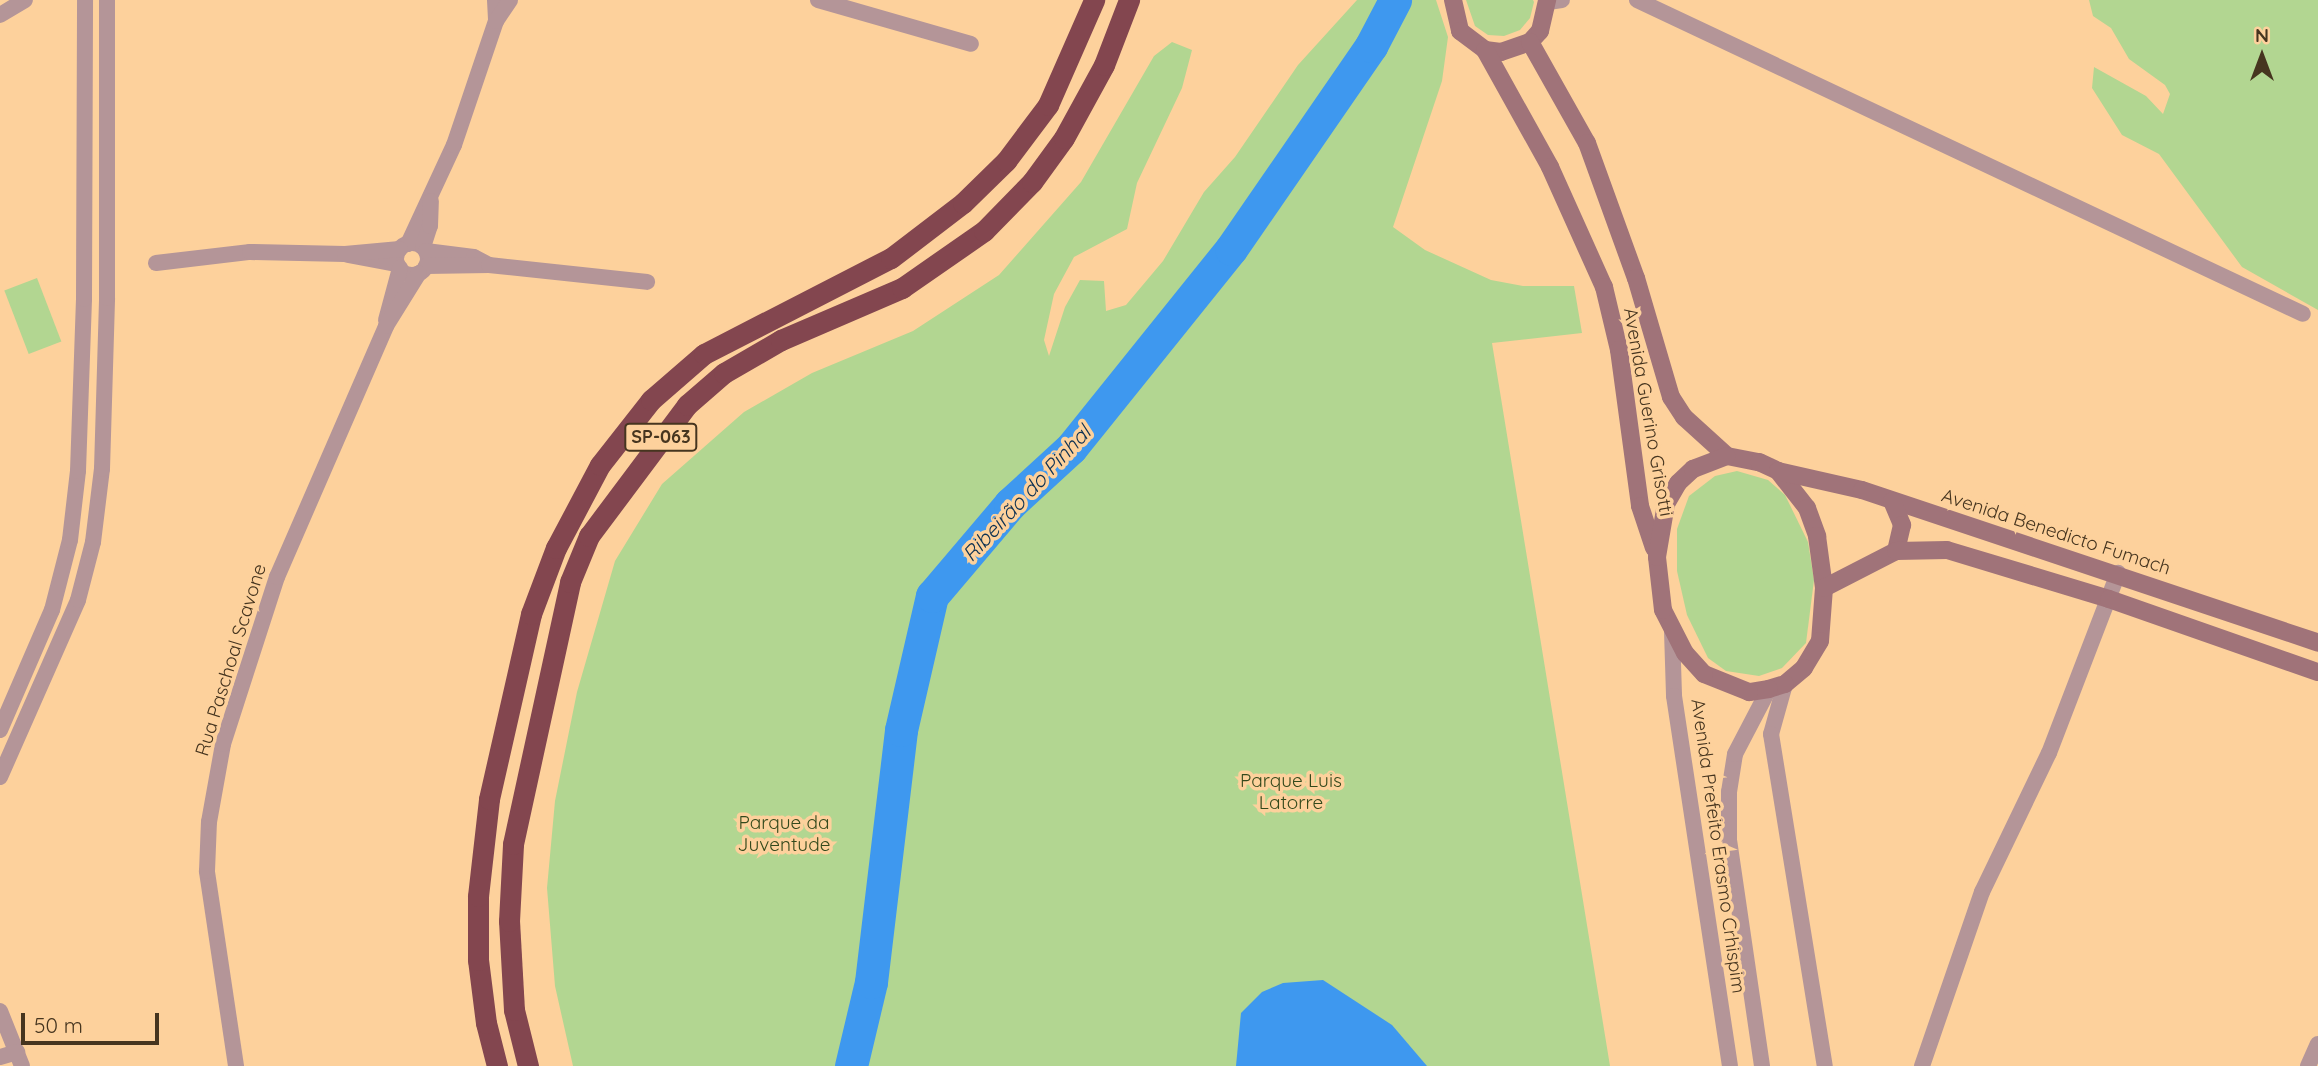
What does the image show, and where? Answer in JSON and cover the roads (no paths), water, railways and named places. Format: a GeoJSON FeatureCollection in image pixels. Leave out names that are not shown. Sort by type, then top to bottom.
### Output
{"type":"FeatureCollection","features":[{"type":"Feature","properties":{"kind":"highway","name":"SP-063"},"geometry":{"type":"LineString","coordinates":[[497,1066],[485,1023],[478,960],[478,896],[489,799],[531,614],[555,548],[600,465],[651,400],[704,354],[891,258],[963,203],[1006,161],[1048,105],[1094,0]]}},
{"type":"Feature","properties":{"kind":"highway","name":"SP-063"},"geometry":{"type":"LineString","coordinates":[[528,1066],[513,997],[509,921],[513,844],[570,582],[589,536],[687,405],[724,373],[780,340],[902,288],[984,231],[1032,182],[1064,138],[1104,65],[1129,0]]}},
{"type":"Feature","properties":{"kind":"main road","name":"Avenida Guerino Grisotti"},"geometry":{"type":"LineString","coordinates":[[1452,0],[1460,31],[1485,50],[1550,167],[1604,287],[1619,351],[1640,506],[1657,557]]}},
{"type":"Feature","properties":{"kind":"main road"},"geometry":{"type":"LineString","coordinates":[[1485,50],[1500,52],[1530,42],[1540,31],[1552,1]]}},
{"type":"Feature","properties":{"kind":"main road","name":"Avenida Guerino Grisotti"},"geometry":{"type":"LineString","coordinates":[[1530,42],[1587,143],[1636,278],[1671,397],[1684,417],[1727,456]]}},
{"type":"Feature","properties":{"kind":"main road"},"geometry":{"type":"LineString","coordinates":[[1727,456],[1759,462],[1778,471],[1797,493],[1813,522],[1824,588],[1819,642],[1804,668],[1777,686],[1749,692],[1704,674],[1672,631],[1662,610],[1657,557],[1666,504],[1678,483],[1693,470],[1727,456]]}},
{"type":"Feature","properties":{"kind":"main road","name":"Avenida Benedicto Fumach"},"geometry":{"type":"LineString","coordinates":[[1778,471],[1892,500],[2118,573],[2318,643]]}},
{"type":"Feature","properties":{"kind":"main road"},"geometry":{"type":"LineString","coordinates":[[1892,500],[1902,525],[1896,551]]}},
{"type":"Feature","properties":{"kind":"main road"},"geometry":{"type":"LineString","coordinates":[[1824,588],[1896,551],[1947,550],[2109,599],[2318,672]]}},
{"type":"Feature","properties":{"kind":"street"},"geometry":{"type":"LineString","coordinates":[[0,15],[25,0]]}},
{"type":"Feature","properties":{"kind":"street"},"geometry":{"type":"LineString","coordinates":[[0,730],[52,610],[70,540],[78,471],[84,299],[85,0]]}},
{"type":"Feature","properties":{"kind":"street"},"geometry":{"type":"LineString","coordinates":[[0,777],[69,622],[93,542],[102,468],[107,298],[107,0]]}},
{"type":"Feature","properties":{"kind":"street","name":"Rua Paschoal Scavone"},"geometry":{"type":"LineString","coordinates":[[495,0],[496,21]]}},
{"type":"Feature","properties":{"kind":"street","name":"Rua Paschoal Scavone"},"geometry":{"type":"LineString","coordinates":[[236,1066],[207,872],[209,822],[223,744],[277,577],[386,326],[412,258],[430,226],[431,201],[496,21],[510,0]]}},
{"type":"Feature","properties":{"kind":"street"},"geometry":{"type":"LineString","coordinates":[[818,0],[971,44]]}},
{"type":"Feature","properties":{"kind":"street"},"geometry":{"type":"LineString","coordinates":[[1636,0],[2303,314]]}},
{"type":"Feature","properties":{"kind":"street"},"geometry":{"type":"LineString","coordinates":[[156,263],[250,252],[412,258],[474,257],[489,265],[647,282]]}},
{"type":"Feature","properties":{"kind":"street"},"geometry":{"type":"LineString","coordinates":[[84,299],[107,298]]}},
{"type":"Feature","properties":{"kind":"street"},"geometry":{"type":"LineString","coordinates":[[1922,1066],[1982,892],[2049,753],[2118,573]]}},
{"type":"Feature","properties":{"kind":"street","name":"Avenida Prefeito Erasmo Crhispim"},"geometry":{"type":"LineString","coordinates":[[1672,631],[1674,696],[1730,1066]]}},
{"type":"Feature","properties":{"kind":"street"},"geometry":{"type":"LineString","coordinates":[[1777,686],[1771,734],[1825,1066]]}},
{"type":"Feature","properties":{"kind":"street","name":"Avenida Prefeito Erasmo Crhispim"},"geometry":{"type":"LineString","coordinates":[[1762,1066],[1729,841],[1729,792],[1735,754],[1777,686]]}},
{"type":"Feature","properties":{"kind":"street"},"geometry":{"type":"LineString","coordinates":[[0,1011],[20,1059],[0,1057]]}},
{"type":"Feature","properties":{"kind":"street"},"geometry":{"type":"LineString","coordinates":[[2308,1066],[2318,1044]]}},
{"type":"Feature","properties":{"kind":"water"},"geometry":{"type":"Polygon","coordinates":[[[1323,980],[1392,1025],[1427,1066],[1236,1066],[1241,1013],[1262,992],[1283,983],[1323,980]]]}},
{"type":"Feature","properties":{"kind":"waterway","name":"Ribeirão do Pinhal"},"geometry":{"type":"LineString","coordinates":[[851,1066],[871,982],[901,730],[932,596],[1010,504],[1071,448],[1231,249],[1371,46],[1395,0]]}},
{"type":"Feature","properties":{"kind":"park label","name":"Parque Luis Latorre"},"geometry":{"type":"Point","coordinates":[1291,792]}},
{"type":"Feature","properties":{"kind":"park label","name":"Parque da Juventude"},"geometry":{"type":"Point","coordinates":[784,834]}}]}
